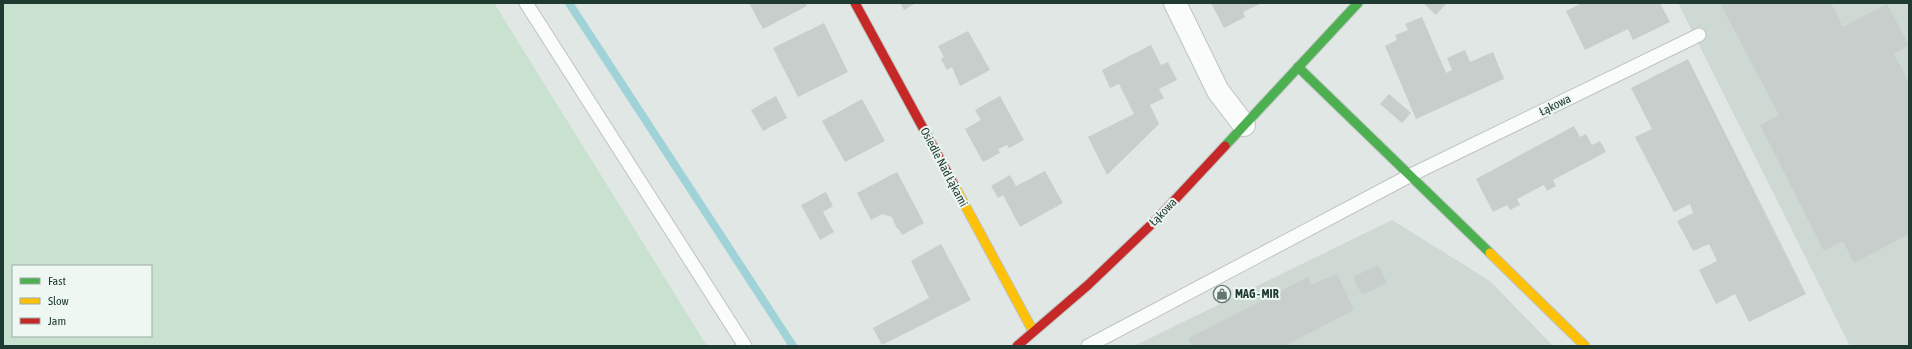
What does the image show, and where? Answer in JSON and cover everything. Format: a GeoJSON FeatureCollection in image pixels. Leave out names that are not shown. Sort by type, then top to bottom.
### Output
{"type":"FeatureCollection","features":[{"type":"Feature","properties":{"kind":"street","name":"Osiedle Nad Łąkami"},"geometry":{"type":"LineString","coordinates":[[855,3],[1033,331]]}},
{"type":"Feature","properties":{"kind":"street"},"geometry":{"type":"LineString","coordinates":[[1174,3],[1218,91],[1244,125]]}},
{"type":"Feature","properties":{"kind":"street","name":"Łąkowa"},"geometry":{"type":"LineString","coordinates":[[1016,346],[1088,285],[1150,226],[1358,3]]}},
{"type":"Feature","properties":{"kind":"street"},"geometry":{"type":"LineString","coordinates":[[1298,67],[1411,175],[1585,346]]}},
{"type":"Feature","properties":{"kind":"lane"},"geometry":{"type":"LineString","coordinates":[[526,3],[745,346]]}},
{"type":"Feature","properties":{"kind":"lane","name":"Łąkowa"},"geometry":{"type":"LineString","coordinates":[[1088,346],[1411,175],[1699,35]]}},
{"type":"Feature","properties":{"kind":"shaded area"},"geometry":{"type":"Polygon","coordinates":[[[1678,3],[1909,3],[1909,346],[1850,346],[1678,3]]]}},
{"type":"Feature","properties":{"kind":"shaded area"},"geometry":{"type":"Polygon","coordinates":[[[1392,220],[1490,281],[1553,346],[1134,346],[1392,220]]]}},
{"type":"Feature","properties":{"kind":"green space"},"geometry":{"type":"Polygon","coordinates":[[[3,3],[494,3],[707,346],[3,346],[3,3]]]}},
{"type":"Feature","properties":{"kind":"building"},"geometry":{"type":"Polygon","coordinates":[[[749,3],[805,3],[807,6],[763,29],[749,3]]]}},
{"type":"Feature","properties":{"kind":"building"},"geometry":{"type":"Polygon","coordinates":[[[900,3],[916,3],[904,10],[900,3]]]}},
{"type":"Feature","properties":{"kind":"building"},"geometry":{"type":"Polygon","coordinates":[[[1211,3],[1262,3],[1243,12],[1245,17],[1224,28],[1211,3]]]}},
{"type":"Feature","properties":{"kind":"building"},"geometry":{"type":"Polygon","coordinates":[[[1423,3],[1447,3],[1436,15],[1423,3]]]}},
{"type":"Feature","properties":{"kind":"building"},"geometry":{"type":"Polygon","coordinates":[[[1582,3],[1660,3],[1670,22],[1633,40],[1628,29],[1585,50],[1566,11],[1582,3]]]}},
{"type":"Feature","properties":{"kind":"building"},"geometry":{"type":"Polygon","coordinates":[[[1720,3],[1831,3],[1843,27],[1887,4],[1909,45],[1894,54],[1909,82],[1909,234],[1854,263],[1843,241],[1824,251],[1760,125],[1779,115],[1720,3]]]}},
{"type":"Feature","properties":{"kind":"building"},"geometry":{"type":"Polygon","coordinates":[[[1422,17],[1446,73],[1452,70],[1447,58],[1465,50],[1470,62],[1493,52],[1504,79],[1416,119],[1385,46],[1397,40],[1395,35],[1408,30],[1405,24],[1422,17]]]}},
{"type":"Feature","properties":{"kind":"building"},"geometry":{"type":"Polygon","coordinates":[[[824,23],[848,72],[798,97],[773,48],[824,23]]]}},
{"type":"Feature","properties":{"kind":"building"},"geometry":{"type":"Polygon","coordinates":[[[968,31],[990,70],[960,86],[952,67],[947,70],[941,59],[944,57],[938,46],[968,31]]]}},
{"type":"Feature","properties":{"kind":"building"},"geometry":{"type":"Polygon","coordinates":[[[1151,45],[1161,65],[1168,62],[1177,80],[1159,89],[1164,98],[1150,105],[1159,124],[1107,175],[1088,137],[1134,114],[1119,84],[1110,88],[1102,70],[1151,45]]]}},
{"type":"Feature","properties":{"kind":"building"},"geometry":{"type":"Polygon","coordinates":[[[1688,59],[1806,294],[1749,322],[1735,294],[1716,304],[1699,270],[1717,261],[1709,244],[1693,251],[1677,221],[1693,213],[1690,204],[1674,212],[1635,137],[1652,129],[1631,88],[1688,59]]]}},
{"type":"Feature","properties":{"kind":"building"},"geometry":{"type":"Polygon","coordinates":[[[1389,94],[1411,113],[1402,123],[1380,104],[1389,94]]]}},
{"type":"Feature","properties":{"kind":"building"},"geometry":{"type":"Polygon","coordinates":[[[776,96],[787,118],[763,131],[751,110],[776,96]]]}},
{"type":"Feature","properties":{"kind":"building"},"geometry":{"type":"Polygon","coordinates":[[[1000,96],[1024,140],[1009,148],[1007,145],[998,149],[1000,153],[983,162],[965,129],[981,120],[975,110],[1000,96]]]}},
{"type":"Feature","properties":{"kind":"building"},"geometry":{"type":"Polygon","coordinates":[[[862,99],[885,141],[845,162],[822,121],[862,99]]]}},
{"type":"Feature","properties":{"kind":"building"},"geometry":{"type":"Polygon","coordinates":[[[1574,126],[1580,137],[1586,134],[1592,145],[1600,141],[1606,152],[1553,180],[1556,186],[1547,191],[1544,185],[1517,199],[1520,205],[1510,210],[1507,205],[1493,212],[1476,179],[1574,126]]]}},
{"type":"Feature","properties":{"kind":"building"},"geometry":{"type":"Polygon","coordinates":[[[1045,171],[1063,203],[1020,227],[1003,195],[998,198],[991,186],[1010,175],[1016,186],[1045,171]]]}},
{"type":"Feature","properties":{"kind":"building"},"geometry":{"type":"Polygon","coordinates":[[[897,172],[924,223],[902,235],[898,228],[897,229],[892,217],[882,214],[871,220],[857,193],[897,172]]]}},
{"type":"Feature","properties":{"kind":"building"},"geometry":{"type":"Polygon","coordinates":[[[826,192],[833,206],[823,212],[834,232],[820,240],[801,205],[826,192]]]}},
{"type":"Feature","properties":{"kind":"building"},"geometry":{"type":"Polygon","coordinates":[[[941,244],[971,300],[882,345],[873,328],[929,298],[911,261],[941,244]]]}},
{"type":"Feature","properties":{"kind":"building"},"geometry":{"type":"Polygon","coordinates":[[[1378,265],[1387,283],[1362,295],[1353,277],[1378,265]]]}},
{"type":"Feature","properties":{"kind":"building"},"geometry":{"type":"Polygon","coordinates":[[[1337,274],[1354,310],[1284,346],[1191,346],[1189,338],[1308,277],[1311,285],[1337,274]]]}},
{"type":"Feature","properties":{"kind":"waterway"},"geometry":{"type":"LineString","coordinates":[[569,3],[793,346]]}},
{"type":"Feature","properties":{"kind":"traffic: fast"},"geometry":{"type":"LineString","coordinates":[[1225,146],[1358,3]]}},
{"type":"Feature","properties":{"kind":"traffic: fast"},"geometry":{"type":"LineString","coordinates":[[1298,67],[1490,253]]}},
{"type":"Feature","properties":{"kind":"traffic: slow"},"geometry":{"type":"LineString","coordinates":[[954,185],[1033,331]]}},
{"type":"Feature","properties":{"kind":"traffic: slow"},"geometry":{"type":"LineString","coordinates":[[1490,253],[1585,346]]}},
{"type":"Feature","properties":{"kind":"traffic: jam"},"geometry":{"type":"LineString","coordinates":[[855,3],[954,185]]}},
{"type":"Feature","properties":{"kind":"traffic: jam"},"geometry":{"type":"LineString","coordinates":[[1017,346],[1088,285],[1156,220],[1225,146]]}},
{"type":"Feature","properties":{"kind":"place","name":"MAG - MIR"},"geometry":{"type":"Point","coordinates":[1222,294]}}]}
